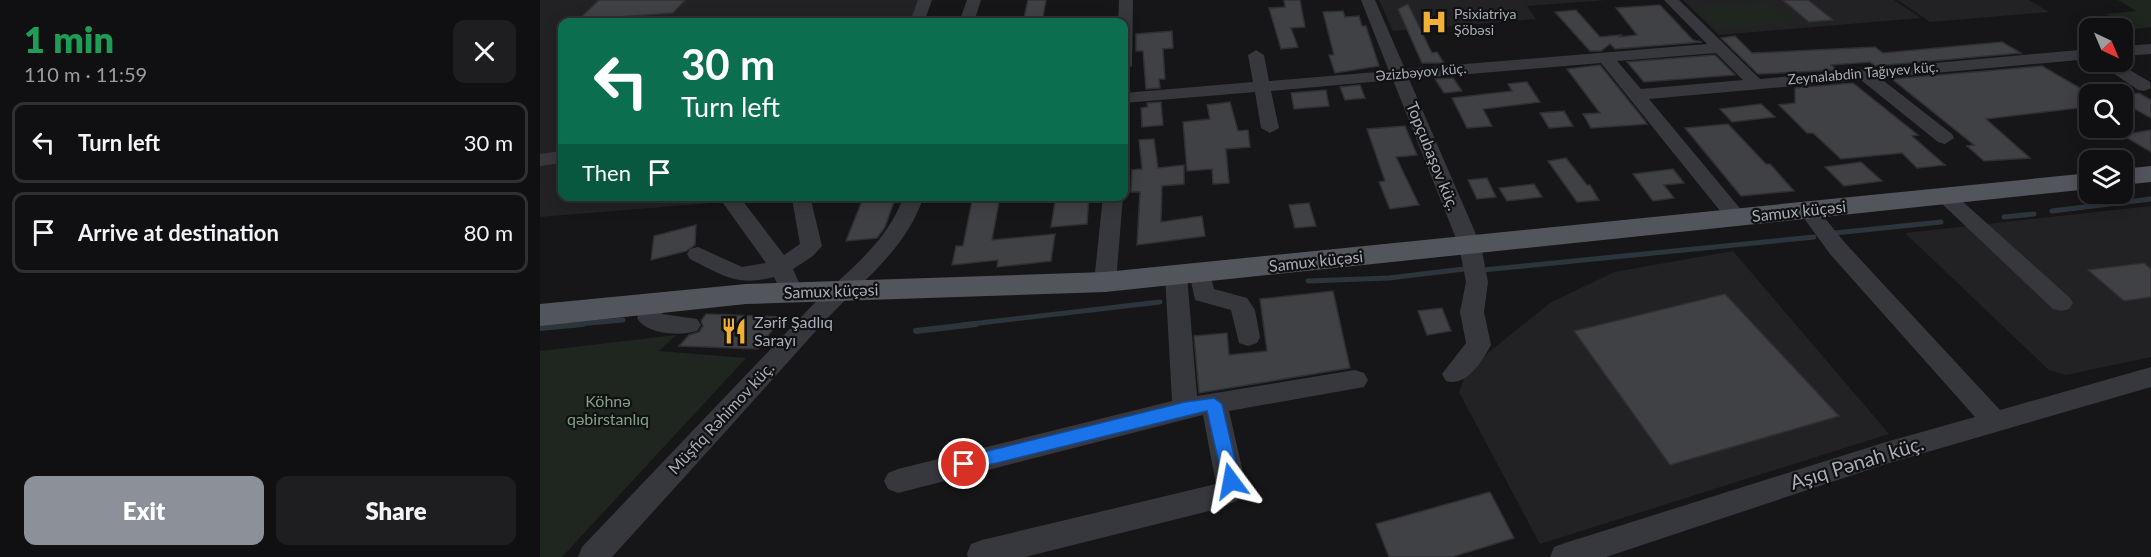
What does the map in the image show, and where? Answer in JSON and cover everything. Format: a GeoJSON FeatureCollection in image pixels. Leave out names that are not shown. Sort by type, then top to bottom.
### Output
{"type":"FeatureCollection","features":[{"type":"Feature","properties":{"kind":"main road"},"geometry":{"type":"LineString","coordinates":[[2133,176],[2151,174]]}},
{"type":"Feature","properties":{"kind":"main road","name":"Samux küçəsi"},"geometry":{"type":"LineString","coordinates":[[540,315],[656,302],[786,279],[839,291],[1105,282],[2079,182]]}},
{"type":"Feature","properties":{"kind":"street"},"geometry":{"type":"LineString","coordinates":[[918,18],[925,0]]}},
{"type":"Feature","properties":{"kind":"street"},"geometry":{"type":"LineString","coordinates":[[969,18],[974,0]]}},
{"type":"Feature","properties":{"kind":"street"},"geometry":{"type":"LineString","coordinates":[[1125,18],[1126,0]]}},
{"type":"Feature","properties":{"kind":"street","name":"Topçubaşov küç."},"geometry":{"type":"LineString","coordinates":[[1368,0],[1470,246],[1477,282],[1472,312],[1479,345],[1455,374]]}},
{"type":"Feature","properties":{"kind":"street"},"geometry":{"type":"LineString","coordinates":[[1671,0],[1755,83]]}},
{"type":"Feature","properties":{"kind":"street","name":"Əzizbəyov küç."},"geometry":{"type":"LineString","coordinates":[[1128,98],[1720,48]]}},
{"type":"Feature","properties":{"kind":"street"},"geometry":{"type":"LineString","coordinates":[[2133,50],[2151,49]]}},
{"type":"Feature","properties":{"kind":"street"},"geometry":{"type":"LineString","coordinates":[[1256,55],[1270,128]]}},
{"type":"Feature","properties":{"kind":"street","name":"Zeynalabdin Tağıyev küç."},"geometry":{"type":"LineString","coordinates":[[1637,95],[2079,55]]}},
{"type":"Feature","properties":{"kind":"street"},"geometry":{"type":"LineString","coordinates":[[1605,57],[1736,217]]}},
{"type":"Feature","properties":{"kind":"street"},"geometry":{"type":"LineString","coordinates":[[2121,72],[2144,86]]}},
{"type":"Feature","properties":{"kind":"street"},"geometry":{"type":"LineString","coordinates":[[1863,73],[1945,138]]}},
{"type":"Feature","properties":{"kind":"street"},"geometry":{"type":"LineString","coordinates":[[540,160],[558,158]]}},
{"type":"Feature","properties":{"kind":"street"},"geometry":{"type":"LineString","coordinates":[[1945,196],[2061,303]]}},
{"type":"Feature","properties":{"kind":"street"},"geometry":{"type":"LineString","coordinates":[[731,201],[786,279]]}},
{"type":"Feature","properties":{"kind":"street"},"geometry":{"type":"LineString","coordinates":[[786,279],[811,246],[802,201]]}},
{"type":"Feature","properties":{"kind":"street","name":"Müşfiq Rəhimov küç."},"geometry":{"type":"LineString","coordinates":[[593,557],[839,291],[882,254],[897,237],[907,219],[912,201]]}},
{"type":"Feature","properties":{"kind":"street"},"geometry":{"type":"LineString","coordinates":[[1105,282],[1113,201]]}},
{"type":"Feature","properties":{"kind":"street"},"geometry":{"type":"LineString","coordinates":[[1808,210],[1838,249],[1995,422]]}},
{"type":"Feature","properties":{"kind":"street"},"geometry":{"type":"LineString","coordinates":[[698,254],[741,274],[786,279]]}},
{"type":"Feature","properties":{"kind":"street"},"geometry":{"type":"LineString","coordinates":[[1188,273],[1203,294],[1239,304],[1248,337]]}},
{"type":"Feature","properties":{"kind":"street"},"geometry":{"type":"LineString","coordinates":[[1185,408],[1188,273]]}},
{"type":"Feature","properties":{"kind":"street"},"geometry":{"type":"LineString","coordinates":[[656,302],[649,318],[654,322],[689,325]]}},
{"type":"Feature","properties":{"kind":"street","name":"Aşıq Pənah küç."},"geometry":{"type":"LineString","coordinates":[[1565,557],[1886,453],[2151,377]]}},
{"type":"Feature","properties":{"kind":"street"},"geometry":{"type":"LineString","coordinates":[[898,481],[1185,408],[1355,380]]}},
{"type":"Feature","properties":{"kind":"street"},"geometry":{"type":"LineString","coordinates":[[982,554],[1213,498],[1227,492],[1231,481],[1214,404]]}},
{"type":"Feature","properties":{"kind":"shaded area"},"geometry":{"type":"Polygon","coordinates":[[[540,0],[924,0],[919,18],[558,18],[558,201],[735,201],[540,217],[540,0]]]}},
{"type":"Feature","properties":{"kind":"shaded area"},"geometry":{"type":"Polygon","coordinates":[[[1379,0],[1607,0],[1527,6],[1536,19],[1393,31],[1379,0]]]}},
{"type":"Feature","properties":{"kind":"shaded area"},"geometry":{"type":"Polygon","coordinates":[[[1683,0],[1894,0],[1921,18],[1719,35],[1683,0]]]}},
{"type":"Feature","properties":{"kind":"shaded area"},"geometry":{"type":"Polygon","coordinates":[[[1898,0],[2029,0],[2049,12],[1930,22],[1898,0]]]}},
{"type":"Feature","properties":{"kind":"shaded area"},"geometry":{"type":"Polygon","coordinates":[[[2151,206],[2151,357],[2066,375],[2049,370],[1905,233],[2151,206]]]}},
{"type":"Feature","properties":{"kind":"shaded area"},"geometry":{"type":"Polygon","coordinates":[[[1733,251],[1889,434],[1540,544],[1459,392],[1468,369],[1550,303],[1614,272],[1733,251]]]}},
{"type":"Feature","properties":{"kind":"green space"},"geometry":{"type":"Polygon","coordinates":[[[2118,0],[2151,0],[2151,27],[2135,29],[2133,18],[2114,18],[2106,14],[2136,11],[2118,0]]]}},
{"type":"Feature","properties":{"kind":"green space"},"geometry":{"type":"Polygon","coordinates":[[[1767,1],[1792,23],[1717,29],[1695,6],[1767,1]]]}},
{"type":"Feature","properties":{"kind":"green space","name":"Köhnə qəbirstanlıq"},"geometry":{"type":"Polygon","coordinates":[[[676,335],[659,351],[746,358],[562,557],[540,557],[540,351],[676,335]]]}},
{"type":"Feature","properties":{"kind":"building"},"geometry":{"type":"Polygon","coordinates":[[[599,0],[685,0],[673,13],[580,18],[599,0]]]}},
{"type":"Feature","properties":{"kind":"building"},"geometry":{"type":"Polygon","coordinates":[[[1028,0],[1046,0],[1043,17],[1024,18],[1028,0]]]}},
{"type":"Feature","properties":{"kind":"building"},"geometry":{"type":"Polygon","coordinates":[[[1284,0],[1300,0],[1305,27],[1291,28],[1298,47],[1281,49],[1269,8],[1285,7],[1284,0]]]}},
{"type":"Feature","properties":{"kind":"building"},"geometry":{"type":"Polygon","coordinates":[[[1783,0],[1808,0],[1833,20],[1809,22],[1783,0]]]}},
{"type":"Feature","properties":{"kind":"building"},"geometry":{"type":"Polygon","coordinates":[[[1408,4],[1432,53],[1437,52],[1444,63],[1422,63],[1398,9],[1408,4]]]}},
{"type":"Feature","properties":{"kind":"building"},"geometry":{"type":"Polygon","coordinates":[[[1660,5],[1693,40],[1702,42],[1615,49],[1610,44],[1601,51],[1590,51],[1555,12],[1576,10],[1600,37],[1621,35],[1619,37],[1637,35],[1616,8],[1660,5]]]}},
{"type":"Feature","properties":{"kind":"building"},"geometry":{"type":"Polygon","coordinates":[[[1343,11],[1345,17],[1359,16],[1362,26],[1366,26],[1379,66],[1335,73],[1329,55],[1334,55],[1323,12],[1343,11]]]}},
{"type":"Feature","properties":{"kind":"building"},"geometry":{"type":"Polygon","coordinates":[[[1172,31],[1173,48],[1163,49],[1165,79],[1159,79],[1160,88],[1146,89],[1143,51],[1136,51],[1136,34],[1172,31]]]}},
{"type":"Feature","properties":{"kind":"building"},"geometry":{"type":"Polygon","coordinates":[[[1735,36],[1752,53],[1875,47],[1883,53],[2002,42],[2021,53],[1875,66],[1870,62],[1831,65],[1837,70],[1758,74],[1721,38],[1735,36]]]}},
{"type":"Feature","properties":{"kind":"building"},"geometry":{"type":"Polygon","coordinates":[[[1715,55],[1735,75],[1644,82],[1627,62],[1715,55]]]}},
{"type":"Feature","properties":{"kind":"building"},"geometry":{"type":"Polygon","coordinates":[[[1600,65],[1647,124],[1591,128],[1583,114],[1600,113],[1567,69],[1600,65]]]}},
{"type":"Feature","properties":{"kind":"building"},"geometry":{"type":"Polygon","coordinates":[[[2042,66],[2079,88],[2079,109],[1986,119],[2030,158],[1984,161],[1967,146],[1974,145],[1892,79],[2042,66]]]}},
{"type":"Feature","properties":{"kind":"building"},"geometry":{"type":"Polygon","coordinates":[[[1453,78],[1462,91],[1444,93],[1435,79],[1453,78]]]}},
{"type":"Feature","properties":{"kind":"building"},"geometry":{"type":"Polygon","coordinates":[[[1527,82],[1540,102],[1483,109],[1492,126],[1467,128],[1452,98],[1512,91],[1508,84],[1527,82]]]}},
{"type":"Feature","properties":{"kind":"building"},"geometry":{"type":"Polygon","coordinates":[[[1853,83],[1918,135],[1912,136],[1945,165],[1917,168],[1902,153],[1841,159],[1813,133],[1807,133],[1779,105],[1795,103],[1795,88],[1853,83]]]}},
{"type":"Feature","properties":{"kind":"building"},"geometry":{"type":"Polygon","coordinates":[[[1360,85],[1365,98],[1345,100],[1340,87],[1360,85]]]}},
{"type":"Feature","properties":{"kind":"building"},"geometry":{"type":"Polygon","coordinates":[[[1326,90],[1329,106],[1294,109],[1291,93],[1326,90]]]}},
{"type":"Feature","properties":{"kind":"building"},"geometry":{"type":"Polygon","coordinates":[[[2139,93],[2151,100],[2151,118],[2133,108],[2133,94],[2139,93]]]}},
{"type":"Feature","properties":{"kind":"building"},"geometry":{"type":"Polygon","coordinates":[[[1161,102],[1163,125],[1142,127],[1141,108],[1148,107],[1147,103],[1161,102]]]}},
{"type":"Feature","properties":{"kind":"building"},"geometry":{"type":"Polygon","coordinates":[[[1230,102],[1238,131],[1248,130],[1250,147],[1226,149],[1229,183],[1213,184],[1212,169],[1187,171],[1183,122],[1210,119],[1207,105],[1230,102]]]}},
{"type":"Feature","properties":{"kind":"building"},"geometry":{"type":"Polygon","coordinates":[[[1761,104],[1775,117],[1732,122],[1720,109],[1761,104]]]}},
{"type":"Feature","properties":{"kind":"building"},"geometry":{"type":"Polygon","coordinates":[[[1564,111],[1573,126],[1549,128],[1540,113],[1564,111]]]}},
{"type":"Feature","properties":{"kind":"building"},"geometry":{"type":"Polygon","coordinates":[[[1728,124],[1766,164],[1770,164],[1794,191],[1741,196],[1685,128],[1728,124]]]}},
{"type":"Feature","properties":{"kind":"building"},"geometry":{"type":"Polygon","coordinates":[[[1405,126],[1417,155],[1396,157],[1419,205],[1390,209],[1379,182],[1385,181],[1367,129],[1405,126]]]}},
{"type":"Feature","properties":{"kind":"building"},"geometry":{"type":"Polygon","coordinates":[[[2151,130],[2151,152],[2127,138],[2133,138],[2133,133],[2151,130]]]}},
{"type":"Feature","properties":{"kind":"building"},"geometry":{"type":"Polygon","coordinates":[[[1154,139],[1158,168],[1184,165],[1184,184],[1162,186],[1161,222],[1202,216],[1205,236],[1137,245],[1140,192],[1131,192],[1132,170],[1142,169],[1139,140],[1154,139]]]}},
{"type":"Feature","properties":{"kind":"building"},"geometry":{"type":"Polygon","coordinates":[[[1566,158],[1587,185],[1590,185],[1599,200],[1577,202],[1548,161],[1566,158]]]}},
{"type":"Feature","properties":{"kind":"building"},"geometry":{"type":"Polygon","coordinates":[[[1861,162],[1882,181],[1844,186],[1825,167],[1861,162]]]}},
{"type":"Feature","properties":{"kind":"building"},"geometry":{"type":"Polygon","coordinates":[[[1673,169],[1684,183],[1664,185],[1674,198],[1653,201],[1633,174],[1673,169]]]}},
{"type":"Feature","properties":{"kind":"building"},"geometry":{"type":"Polygon","coordinates":[[[1487,178],[1496,197],[1477,199],[1468,180],[1487,178]]]}},
{"type":"Feature","properties":{"kind":"building"},"geometry":{"type":"Polygon","coordinates":[[[1534,184],[1542,197],[1507,201],[1499,188],[1534,184]]]}},
{"type":"Feature","properties":{"kind":"building"},"geometry":{"type":"Polygon","coordinates":[[[862,201],[894,201],[885,227],[877,238],[846,241],[862,201]]]}},
{"type":"Feature","properties":{"kind":"building"},"geometry":{"type":"Polygon","coordinates":[[[972,201],[999,201],[992,240],[1055,234],[1051,261],[997,267],[998,260],[952,265],[956,246],[963,246],[972,201]]]}},
{"type":"Feature","properties":{"kind":"building"},"geometry":{"type":"Polygon","coordinates":[[[1055,201],[1089,201],[1087,224],[1051,227],[1055,201]]]}},
{"type":"Feature","properties":{"kind":"building"},"geometry":{"type":"Polygon","coordinates":[[[1309,203],[1316,226],[1295,228],[1289,205],[1309,203]]]}},
{"type":"Feature","properties":{"kind":"building"},"geometry":{"type":"Polygon","coordinates":[[[696,225],[695,245],[686,251],[651,260],[654,236],[696,225]]]}},
{"type":"Feature","properties":{"kind":"building"},"geometry":{"type":"Polygon","coordinates":[[[2144,263],[2151,269],[2151,297],[2124,301],[2088,270],[2144,263]]]}},
{"type":"Feature","properties":{"kind":"building"},"geometry":{"type":"Polygon","coordinates":[[[1333,291],[1350,368],[1199,393],[1194,336],[1227,333],[1229,355],[1267,351],[1260,299],[1333,291]]]}},
{"type":"Feature","properties":{"kind":"building"},"geometry":{"type":"Polygon","coordinates":[[[1725,294],[1839,416],[1670,465],[1574,331],[1725,294]]]}},
{"type":"Feature","properties":{"kind":"building"},"geometry":{"type":"Polygon","coordinates":[[[1442,308],[1451,331],[1427,335],[1418,311],[1442,308]]]}},
{"type":"Feature","properties":{"kind":"building"},"geometry":{"type":"Polygon","coordinates":[[[706,314],[782,317],[758,349],[679,346],[689,335],[699,332],[703,326],[701,321],[706,314]]]}},
{"type":"Feature","properties":{"kind":"building"},"geometry":{"type":"Polygon","coordinates":[[[1490,492],[1514,538],[1452,557],[1389,557],[1376,524],[1490,492]]]}},
{"type":"Feature","properties":{"kind":"waterway"},"geometry":{"type":"LineString","coordinates":[[2052,211],[2151,199]]}},
{"type":"Feature","properties":{"kind":"waterway"},"geometry":{"type":"LineString","coordinates":[[2004,217],[2034,214]]}},
{"type":"Feature","properties":{"kind":"waterway"},"geometry":{"type":"LineString","coordinates":[[1835,233],[1941,222]]}},
{"type":"Feature","properties":{"kind":"waterway"},"geometry":{"type":"LineString","coordinates":[[1483,270],[1814,237]]}},
{"type":"Feature","properties":{"kind":"waterway"},"geometry":{"type":"LineString","coordinates":[[1308,281],[1389,278],[1464,269]]}},
{"type":"Feature","properties":{"kind":"waterway"},"geometry":{"type":"LineString","coordinates":[[963,325],[1160,302]]}},
{"type":"Feature","properties":{"kind":"waterway"},"geometry":{"type":"LineString","coordinates":[[567,325],[623,320]]}},
{"type":"Feature","properties":{"kind":"waterway"},"geometry":{"type":"LineString","coordinates":[[540,328],[583,324]]}},
{"type":"Feature","properties":{"kind":"waterway"},"geometry":{"type":"LineString","coordinates":[[916,331],[976,324]]}},
{"type":"Feature","properties":{"kind":"place","name":"Psixiatriya Şöbəsi"},"geometry":{"type":"Point","coordinates":[1434,22]}},
{"type":"Feature","properties":{"kind":"place","name":"Zərif Şadlıq Sarayı"},"geometry":{"type":"Point","coordinates":[734,331]}},
{"type":"Feature","properties":{"kind":"route"},"geometry":{"type":"LineString","coordinates":[[964,464],[1185,408],[1214,404],[1231,481]]}}]}
